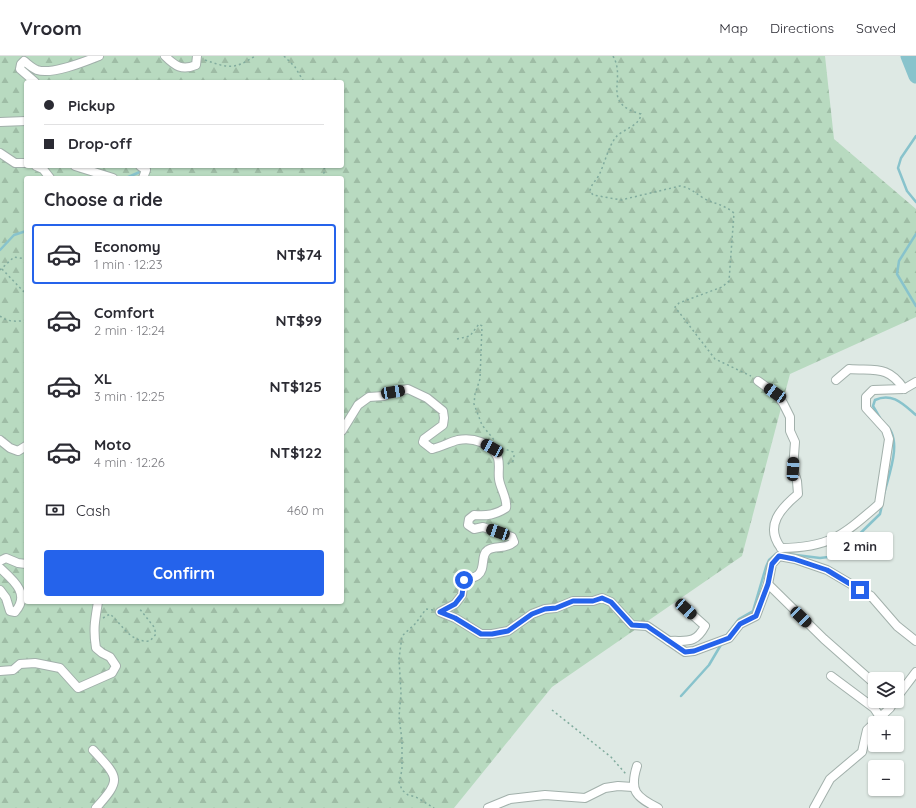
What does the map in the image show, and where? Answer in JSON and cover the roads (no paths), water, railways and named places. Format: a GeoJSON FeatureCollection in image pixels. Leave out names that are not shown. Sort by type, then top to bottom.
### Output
{"type":"FeatureCollection","features":[{"type":"Feature","properties":{"kind":"lane"},"geometry":{"type":"LineString","coordinates":[[33,80],[20,69],[21,64],[24,61],[35,70],[46,72],[85,62],[99,56]]}},
{"type":"Feature","properties":{"kind":"lane"},"geometry":{"type":"LineString","coordinates":[[166,56],[176,66],[188,68],[196,65],[197,57]]}},
{"type":"Feature","properties":{"kind":"lane"},"geometry":{"type":"LineString","coordinates":[[0,122],[24,122]]}},
{"type":"Feature","properties":{"kind":"lane"},"geometry":{"type":"LineString","coordinates":[[0,153],[15,163],[24,163]]}},
{"type":"Feature","properties":{"kind":"lane"},"geometry":{"type":"LineString","coordinates":[[41,168],[48,176]]}},
{"type":"Feature","properties":{"kind":"lane"},"geometry":{"type":"LineString","coordinates":[[81,168],[106,176]]}},
{"type":"Feature","properties":{"kind":"lane"},"geometry":{"type":"LineString","coordinates":[[143,168],[146,170],[144,176]]}},
{"type":"Feature","properties":{"kind":"lane"},"geometry":{"type":"LineString","coordinates":[[83,176],[87,170]]}},
{"type":"Feature","properties":{"kind":"lane"},"geometry":{"type":"LineString","coordinates":[[836,380],[849,369],[887,372],[896,378],[904,389]]}},
{"type":"Feature","properties":{"kind":"lane"},"geometry":{"type":"LineString","coordinates":[[758,381],[775,393],[783,403],[790,417],[790,431],[795,442],[793,469],[797,481],[798,494],[786,504],[778,514],[775,536],[780,552],[794,559],[827,570],[871,596],[897,626],[916,641]]}},
{"type":"Feature","properties":{"kind":"lane"},"geometry":{"type":"LineString","coordinates":[[344,429],[358,405],[369,396],[384,396],[393,392],[408,389],[427,398],[443,411],[443,425],[424,438],[423,442],[432,449],[458,440],[468,440],[484,443],[492,448],[498,457],[500,484],[507,504],[506,508],[498,513],[487,516],[474,515],[469,519],[468,524],[474,529],[483,527],[512,537],[514,542],[510,546],[490,549],[486,552],[482,572],[477,576],[464,580],[462,595],[455,604],[440,612],[455,618],[481,634],[492,634],[508,631],[532,614],[545,609],[556,608],[573,601],[593,601],[602,598],[611,602],[632,625],[647,626],[685,652],[694,651],[729,638],[740,624],[756,616],[768,584],[772,564],[780,552],[833,540],[846,533],[879,504],[889,439],[886,430],[866,408],[866,397],[872,390],[904,389],[916,382]]}},
{"type":"Feature","properties":{"kind":"lane"},"geometry":{"type":"LineString","coordinates":[[0,440],[10,448],[18,451],[24,447]]}},
{"type":"Feature","properties":{"kind":"lane"},"geometry":{"type":"LineString","coordinates":[[0,560],[6,558],[24,564]]}},
{"type":"Feature","properties":{"kind":"lane"},"geometry":{"type":"LineString","coordinates":[[0,568],[20,589],[21,601],[15,612],[10,611],[6,598],[0,590]]}},
{"type":"Feature","properties":{"kind":"lane"},"geometry":{"type":"LineString","coordinates":[[768,584],[824,639],[868,678]]}},
{"type":"Feature","properties":{"kind":"lane"},"geometry":{"type":"LineString","coordinates":[[0,671],[13,670],[20,664],[35,663],[60,668],[78,688],[112,673],[116,666],[114,661],[96,648],[93,632],[94,616],[97,604]]}},
{"type":"Feature","properties":{"kind":"lane"},"geometry":{"type":"LineString","coordinates":[[669,641],[687,643],[702,633],[705,626],[686,609]]}},
{"type":"Feature","properties":{"kind":"lane"},"geometry":{"type":"LineString","coordinates":[[904,688],[916,672]]}},
{"type":"Feature","properties":{"kind":"lane"},"geometry":{"type":"LineString","coordinates":[[831,676],[874,708],[879,716]]}},
{"type":"Feature","properties":{"kind":"lane"},"geometry":{"type":"LineString","coordinates":[[881,716],[888,708]]}},
{"type":"Feature","properties":{"kind":"lane"},"geometry":{"type":"LineString","coordinates":[[814,808],[830,779],[862,752],[868,729]]}},
{"type":"Feature","properties":{"kind":"lane"},"geometry":{"type":"LineString","coordinates":[[93,750],[111,770],[115,783],[112,789],[96,808]]}},
{"type":"Feature","properties":{"kind":"lane"},"geometry":{"type":"LineString","coordinates":[[637,766],[633,784],[639,797],[658,808]]}},
{"type":"Feature","properties":{"kind":"lane"},"geometry":{"type":"LineString","coordinates":[[488,808],[510,799],[545,795],[585,798],[605,788],[633,784]]}},
{"type":"Feature","properties":{"kind":"waterway"},"geometry":{"type":"LineString","coordinates":[[908,56],[916,76]]}},
{"type":"Feature","properties":{"kind":"waterway"},"geometry":{"type":"LineString","coordinates":[[916,136],[901,158],[898,168],[907,191],[916,202]]}},
{"type":"Feature","properties":{"kind":"waterway"},"geometry":{"type":"LineString","coordinates":[[131,176],[142,171]]}},
{"type":"Feature","properties":{"kind":"waterway"},"geometry":{"type":"LineString","coordinates":[[0,250],[14,235],[24,232]]}},
{"type":"Feature","properties":{"kind":"waterway"},"geometry":{"type":"LineString","coordinates":[[916,234],[899,261],[897,274],[916,306]]}},
{"type":"Feature","properties":{"kind":"waterway"},"geometry":{"type":"LineString","coordinates":[[880,418],[873,406],[875,400],[887,397],[897,400],[916,415]]}},
{"type":"Feature","properties":{"kind":"waterway"},"geometry":{"type":"LineString","coordinates":[[884,494],[894,448],[894,439],[891,431],[886,425]]}},
{"type":"Feature","properties":{"kind":"waterway"},"geometry":{"type":"LineString","coordinates":[[788,554],[820,558],[837,556],[880,514],[882,505]]}},
{"type":"Feature","properties":{"kind":"waterway"},"geometry":{"type":"LineString","coordinates":[[725,637],[739,619],[753,611],[766,567],[769,560],[776,554]]}},
{"type":"Feature","properties":{"kind":"waterway"},"geometry":{"type":"LineString","coordinates":[[681,696],[709,665],[722,643]]}}]}
